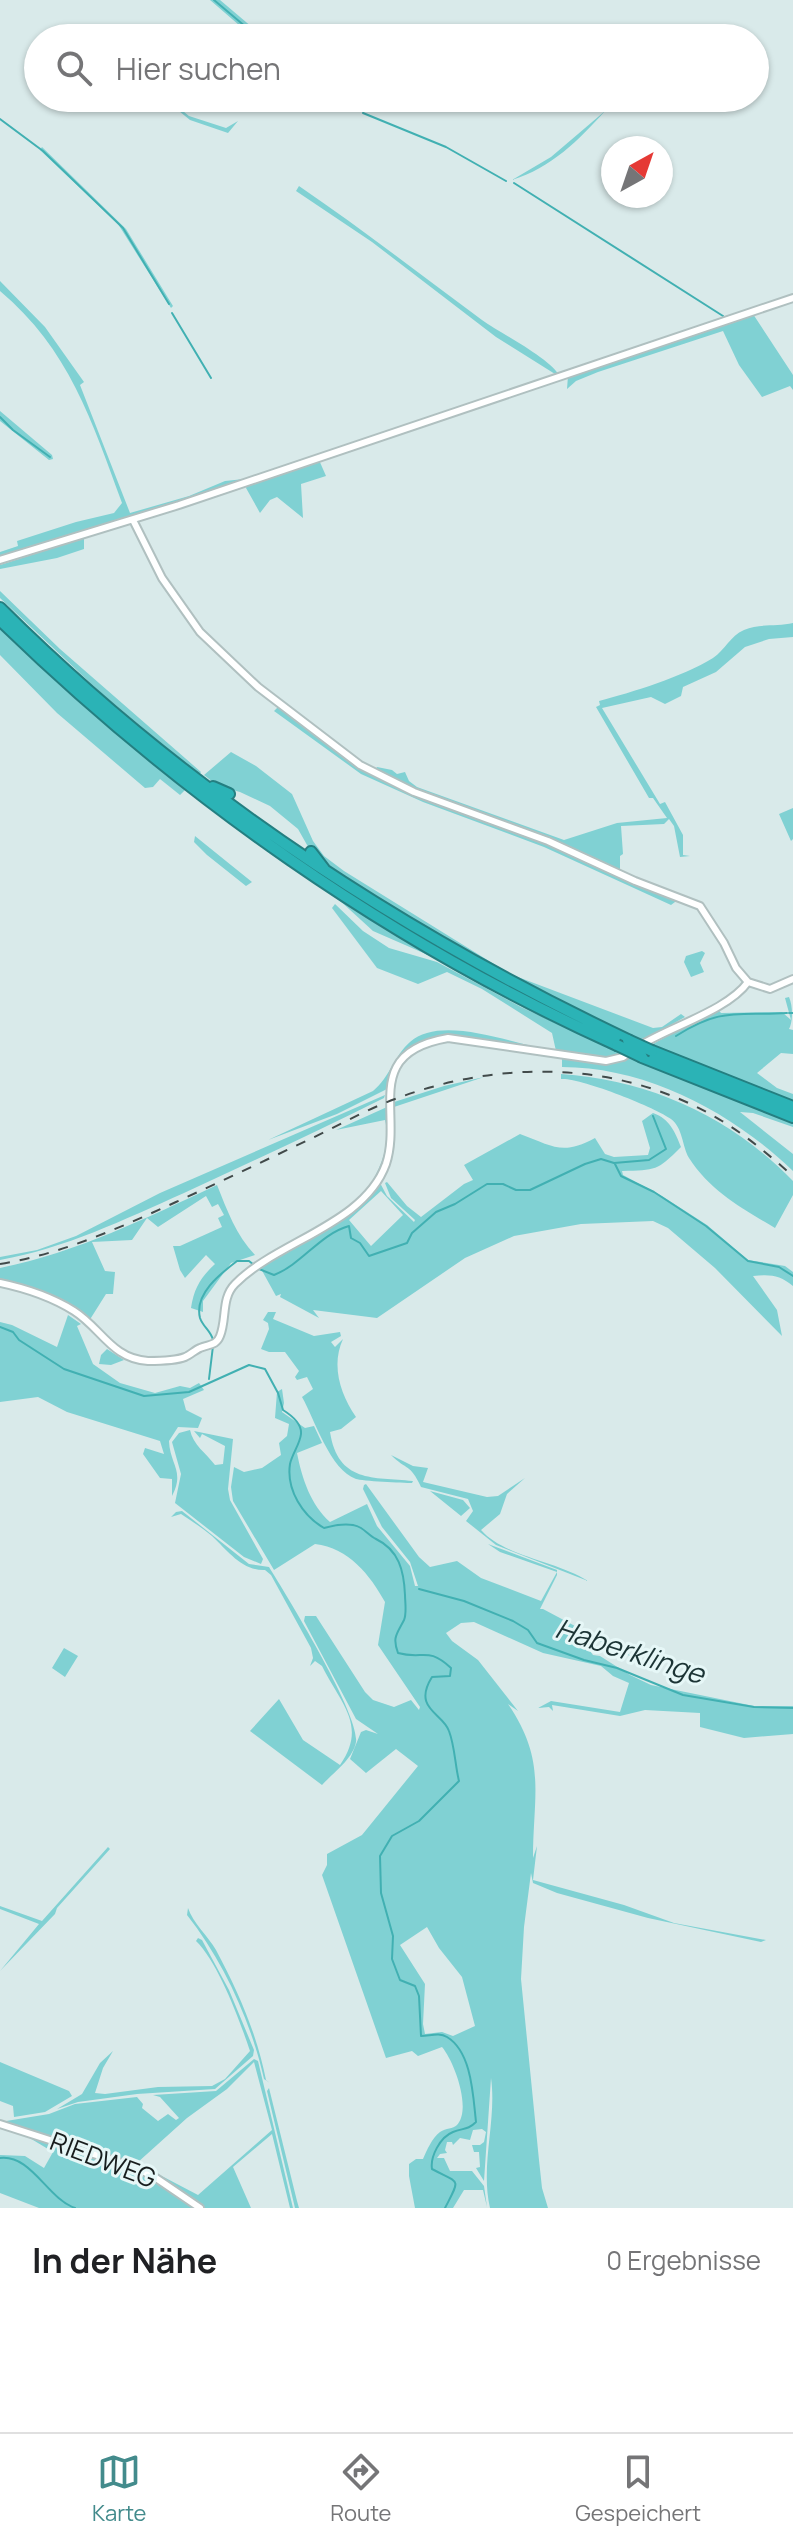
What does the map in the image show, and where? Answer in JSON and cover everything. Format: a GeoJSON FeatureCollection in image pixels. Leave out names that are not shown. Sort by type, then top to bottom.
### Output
{"type":"FeatureCollection","features":[{"type":"Feature","properties":{"kind":"highway"},"geometry":{"type":"LineString","coordinates":[[0,608],[70,675],[203,785],[328,875],[439,943],[623,1043]]}},
{"type":"Feature","properties":{"kind":"highway"},"geometry":{"type":"LineString","coordinates":[[0,620],[64,681],[158,761],[308,873],[452,961],[544,1010],[793,1117]]}},
{"type":"Feature","properties":{"kind":"highway"},"geometry":{"type":"LineString","coordinates":[[203,785],[229,794]]}},
{"type":"Feature","properties":{"kind":"highway"},"geometry":{"type":"LineString","coordinates":[[311,852],[328,875]]}},
{"type":"Feature","properties":{"kind":"highway"},"geometry":{"type":"LineString","coordinates":[[308,873],[336,900]]}},
{"type":"Feature","properties":{"kind":"highway"},"geometry":{"type":"LineString","coordinates":[[427,956],[452,961]]}},
{"type":"Feature","properties":{"kind":"highway"},"geometry":{"type":"LineString","coordinates":[[647,1054],[793,1107]]}},
{"type":"Feature","properties":{"kind":"street"},"geometry":{"type":"LineString","coordinates":[[0,560],[133,520],[793,298]]}},
{"type":"Feature","properties":{"kind":"street"},"geometry":{"type":"LineString","coordinates":[[133,520],[162,578],[200,632],[258,687],[360,765],[414,792],[548,841],[703,909],[736,968],[748,982],[770,989],[793,979]]}},
{"type":"Feature","properties":{"kind":"street"},"geometry":{"type":"LineString","coordinates":[[0,1283],[71,1310],[90,1324],[112,1348],[128,1356],[147,1361],[176,1359],[216,1342],[221,1334],[224,1308],[231,1289],[260,1265],[352,1208],[372,1188],[386,1164],[388,1154],[388,1095],[392,1078],[414,1050],[428,1042],[448,1038],[585,1060],[616,1059],[667,1029],[711,1010],[742,990],[748,982]]}},
{"type":"Feature","properties":{"kind":"street","name":"RIEDWEG"},"geometry":{"type":"LineString","coordinates":[[0,2124],[137,2168],[200,2208]]}},
{"type":"Feature","properties":{"kind":"shaded area"},"geometry":{"type":"Polygon","coordinates":[[[210,0],[220,0],[248,24],[238,24],[210,0]]]}},
{"type":"Feature","properties":{"kind":"shaded area"},"geometry":{"type":"Polygon","coordinates":[[[180,112],[226,128],[238,121],[228,133],[190,120],[180,112]]]}},
{"type":"Feature","properties":{"kind":"shaded area"},"geometry":{"type":"Polygon","coordinates":[[[604,112],[552,161],[512,180],[551,157],[604,112]]]}},
{"type":"Feature","properties":{"kind":"shaded area"},"geometry":{"type":"Polygon","coordinates":[[[42,147],[126,229],[173,306],[171,308],[118,224],[40,150],[42,147]]]}},
{"type":"Feature","properties":{"kind":"shaded area"},"geometry":{"type":"Polygon","coordinates":[[[299,186],[482,320],[537,354],[560,377],[179,505],[0,557],[0,552],[18,546],[17,541],[114,513],[122,503],[76,388],[44,337],[0,291],[0,281],[45,327],[84,382],[80,385],[130,513],[189,496],[225,481],[244,479],[555,374],[496,337],[372,242],[296,191],[299,186]]]}},
{"type":"Feature","properties":{"kind":"shaded area"},"geometry":{"type":"Polygon","coordinates":[[[753,314],[793,375],[793,390],[790,386],[762,397],[739,365],[723,331],[598,372],[576,381],[567,389],[568,376],[753,314]]]}},
{"type":"Feature","properties":{"kind":"shaded area"},"geometry":{"type":"Polygon","coordinates":[[[0,411],[53,459],[49,460],[0,421],[0,411]]]}},
{"type":"Feature","properties":{"kind":"shaded area"},"geometry":{"type":"Polygon","coordinates":[[[319,460],[326,476],[301,484],[303,518],[277,497],[270,500],[260,513],[247,485],[319,460]]]}},
{"type":"Feature","properties":{"kind":"shaded area"},"geometry":{"type":"Polygon","coordinates":[[[84,538],[84,549],[57,558],[0,569],[0,565],[84,538]]]}},
{"type":"Feature","properties":{"kind":"shaded area"},"geometry":{"type":"Polygon","coordinates":[[[0,591],[60,649],[201,772],[199,775],[100,692],[0,598],[0,591]]]}},
{"type":"Feature","properties":{"kind":"shaded area"},"geometry":{"type":"Polygon","coordinates":[[[793,623],[793,637],[769,639],[745,647],[716,672],[683,687],[681,696],[665,704],[651,697],[602,708],[660,804],[665,802],[683,835],[683,855],[690,856],[680,857],[674,826],[669,819],[664,824],[621,826],[623,854],[620,856],[620,874],[679,899],[671,905],[544,847],[423,802],[361,774],[274,711],[280,705],[374,772],[377,767],[397,774],[405,772],[409,781],[417,787],[564,840],[617,823],[667,818],[653,798],[649,798],[596,707],[600,705],[599,701],[701,665],[744,630],[793,623]]]}},
{"type":"Feature","properties":{"kind":"shaded area"},"geometry":{"type":"Polygon","coordinates":[[[0,627],[186,789],[180,795],[160,779],[153,787],[145,788],[57,713],[0,655],[0,627]]]}},
{"type":"Feature","properties":{"kind":"shaded area"},"geometry":{"type":"Polygon","coordinates":[[[231,752],[256,766],[292,794],[313,841],[324,856],[510,974],[653,1028],[662,1027],[681,1014],[685,1017],[642,1041],[505,976],[342,877],[311,852],[298,829],[270,806],[218,786],[204,775],[231,752]]]}},
{"type":"Feature","properties":{"kind":"shaded area"},"geometry":{"type":"Polygon","coordinates":[[[793,808],[793,839],[791,841],[779,814],[793,808]]]}},
{"type":"Feature","properties":{"kind":"shaded area"},"geometry":{"type":"Polygon","coordinates":[[[195,836],[252,882],[246,886],[207,855],[194,842],[195,836]]]}},
{"type":"Feature","properties":{"kind":"shaded area"},"geometry":{"type":"Polygon","coordinates":[[[337,898],[428,955],[373,931],[337,898]]]}},
{"type":"Feature","properties":{"kind":"shaded area"},"geometry":{"type":"Polygon","coordinates":[[[335,904],[363,931],[389,948],[437,962],[521,1007],[622,1054],[597,1059],[569,1057],[480,1039],[452,1037],[427,1043],[399,1065],[387,1089],[337,1114],[268,1140],[373,1091],[410,1042],[424,1034],[441,1030],[460,1031],[556,1051],[552,1033],[482,989],[447,972],[418,984],[377,968],[332,908],[335,904]]]}},
{"type":"Feature","properties":{"kind":"shaded area"},"geometry":{"type":"Polygon","coordinates":[[[702,951],[705,953],[700,963],[704,972],[691,977],[684,962],[686,956],[702,951]]]}},
{"type":"Feature","properties":{"kind":"shaded area"},"geometry":{"type":"Polygon","coordinates":[[[789,997],[792,1014],[791,1022],[789,1029],[793,1030],[793,1054],[781,1053],[757,1073],[777,1088],[793,1094],[793,1103],[651,1045],[673,1033],[674,1028],[717,1008],[721,1013],[782,1012],[791,1020],[785,998],[789,997]]]}},
{"type":"Feature","properties":{"kind":"shaded area"},"geometry":{"type":"Polygon","coordinates":[[[562,1057],[596,1063],[629,1058],[793,1123],[793,1127],[753,1113],[740,1112],[793,1154],[793,1171],[744,1130],[687,1097],[626,1075],[562,1067],[562,1057]]]}},
{"type":"Feature","properties":{"kind":"shaded area"},"geometry":{"type":"Polygon","coordinates":[[[561,1074],[626,1084],[657,1094],[687,1106],[743,1138],[793,1181],[793,1195],[775,1228],[728,1198],[707,1180],[689,1158],[678,1127],[671,1119],[618,1094],[561,1079],[561,1074]]]}},
{"type":"Feature","properties":{"kind":"shaded area"},"geometry":{"type":"Polygon","coordinates":[[[484,1077],[391,1108],[391,1103],[484,1077]]]}},
{"type":"Feature","properties":{"kind":"shaded area"},"geometry":{"type":"Polygon","coordinates":[[[385,1095],[309,1134],[116,1223],[71,1241],[0,1260],[0,1257],[37,1250],[76,1236],[160,1193],[385,1095]]]}},
{"type":"Feature","properties":{"kind":"shaded area"},"geometry":{"type":"Polygon","coordinates":[[[387,1107],[388,1128],[386,1149],[380,1168],[369,1187],[384,1155],[387,1138],[385,1120],[336,1130],[387,1107]]]}},
{"type":"Feature","properties":{"kind":"shaded area"},"geometry":{"type":"Polygon","coordinates":[[[653,1113],[664,1119],[681,1147],[655,1168],[622,1171],[623,1175],[707,1225],[748,1260],[785,1266],[793,1272],[793,1286],[774,1276],[753,1276],[777,1310],[782,1336],[715,1268],[668,1228],[653,1221],[581,1224],[514,1236],[465,1258],[377,1318],[313,1310],[319,1318],[280,1297],[281,1294],[276,1296],[260,1267],[342,1218],[379,1181],[387,1196],[414,1222],[391,1198],[385,1183],[421,1217],[473,1180],[464,1165],[520,1134],[565,1148],[595,1138],[605,1154],[614,1157],[648,1155],[650,1148],[642,1121],[653,1113]],[[381,1191],[349,1220],[371,1246],[403,1215],[381,1191]]]}},
{"type":"Feature","properties":{"kind":"shaded area"},"geometry":{"type":"Polygon","coordinates":[[[217,1185],[237,1231],[255,1255],[231,1263],[203,1301],[203,1312],[191,1308],[192,1301],[199,1283],[215,1264],[206,1255],[185,1278],[173,1246],[180,1246],[222,1227],[218,1218],[224,1215],[218,1204],[212,1207],[206,1196],[158,1227],[147,1218],[132,1240],[92,1242],[105,1271],[115,1272],[113,1294],[106,1294],[89,1321],[47,1295],[0,1281],[0,1268],[84,1243],[217,1185]]]}},
{"type":"Feature","properties":{"kind":"shaded area"},"geometry":{"type":"Polygon","coordinates":[[[268,1312],[276,1312],[273,1319],[314,1336],[340,1332],[341,1336],[331,1342],[335,1347],[343,1339],[338,1359],[339,1379],[356,1417],[341,1429],[330,1432],[334,1449],[349,1469],[360,1474],[412,1483],[356,1479],[338,1466],[302,1397],[313,1389],[307,1377],[297,1380],[295,1377],[299,1371],[285,1352],[261,1349],[269,1329],[268,1323],[263,1320],[268,1312]]]}},
{"type":"Feature","properties":{"kind":"shaded area"},"geometry":{"type":"Polygon","coordinates":[[[68,1315],[81,1324],[77,1326],[93,1364],[120,1383],[155,1393],[180,1386],[190,1388],[199,1383],[204,1390],[183,1399],[186,1410],[202,1418],[198,1428],[178,1427],[169,1441],[177,1474],[172,1496],[172,1479],[160,1478],[143,1454],[145,1448],[164,1454],[160,1441],[67,1412],[38,1397],[0,1402],[0,1322],[57,1347],[68,1315]]]}},
{"type":"Feature","properties":{"kind":"shaded area"},"geometry":{"type":"Polygon","coordinates":[[[107,1349],[124,1360],[111,1365],[99,1364],[101,1355],[107,1349]]]}},
{"type":"Feature","properties":{"kind":"shaded area"},"geometry":{"type":"Polygon","coordinates":[[[282,1389],[282,1412],[305,1428],[314,1426],[322,1443],[297,1453],[305,1482],[318,1508],[330,1522],[367,1504],[377,1526],[410,1566],[415,1586],[418,1586],[410,1562],[382,1527],[363,1489],[366,1484],[419,1557],[430,1567],[457,1561],[481,1578],[541,1601],[557,1572],[540,1609],[652,1667],[582,1632],[579,1636],[593,1655],[600,1656],[630,1675],[651,1685],[754,1706],[793,1706],[793,1734],[744,1738],[700,1727],[700,1713],[645,1710],[620,1716],[552,1705],[553,1711],[549,1707],[538,1708],[551,1701],[620,1712],[629,1683],[601,1666],[543,1653],[474,1622],[461,1623],[446,1633],[478,1660],[518,1711],[508,1704],[520,1724],[533,1761],[533,1858],[537,1846],[533,1880],[624,1905],[674,1923],[766,1940],[761,1942],[648,1918],[557,1893],[533,1883],[531,1873],[521,1979],[542,2188],[548,2208],[490,2208],[487,2175],[491,2078],[484,2181],[476,2168],[480,2167],[479,2152],[474,2152],[472,2145],[484,2142],[486,2132],[482,2129],[473,2130],[470,2140],[460,2138],[453,2145],[447,2142],[447,2153],[437,2158],[444,2158],[450,2171],[472,2171],[484,2186],[487,2207],[483,2190],[464,2190],[453,2208],[415,2208],[409,2164],[423,2159],[440,2132],[457,2125],[463,2108],[460,2085],[442,2047],[418,2056],[412,2051],[386,2058],[322,1875],[327,1865],[327,1854],[362,1835],[418,1766],[396,1749],[366,1773],[350,1759],[361,1732],[366,1730],[378,1734],[356,1719],[304,1621],[305,1616],[316,1616],[373,1700],[394,1707],[411,1700],[419,1710],[420,1707],[378,1645],[385,1602],[357,1564],[338,1551],[315,1544],[274,1570],[233,1501],[231,1487],[234,1467],[244,1472],[262,1468],[281,1455],[279,1443],[287,1436],[289,1424],[275,1418],[277,1392],[282,1389]],[[427,1927],[400,1945],[425,1984],[425,2034],[442,2032],[453,2036],[475,2026],[462,1977],[427,1927]]]}},
{"type":"Feature","properties":{"kind":"shaded area"},"geometry":{"type":"Polygon","coordinates":[[[190,1430],[197,1445],[215,1465],[223,1464],[225,1446],[202,1434],[200,1438],[194,1431],[233,1439],[228,1489],[230,1500],[263,1559],[261,1564],[244,1557],[175,1503],[181,1474],[172,1442],[179,1433],[190,1430]]]}},
{"type":"Feature","properties":{"kind":"shaded area"},"geometry":{"type":"Polygon","coordinates":[[[391,1455],[413,1466],[428,1468],[423,1482],[487,1497],[498,1496],[525,1478],[507,1494],[500,1514],[481,1530],[503,1547],[562,1568],[588,1581],[496,1545],[466,1521],[473,1511],[468,1499],[421,1487],[411,1471],[391,1455]]]}},
{"type":"Feature","properties":{"kind":"shaded area"},"geometry":{"type":"Polygon","coordinates":[[[430,1491],[463,1500],[470,1508],[461,1516],[430,1491]]]}},
{"type":"Feature","properties":{"kind":"shaded area"},"geometry":{"type":"Polygon","coordinates":[[[182,1511],[249,1564],[269,1567],[335,1682],[347,1707],[356,1742],[347,1760],[322,1785],[250,1731],[279,1699],[303,1740],[340,1765],[352,1738],[343,1703],[322,1666],[315,1661],[310,1666],[313,1658],[311,1648],[271,1575],[265,1570],[242,1564],[212,1536],[181,1514],[171,1517],[182,1511]]]}},
{"type":"Feature","properties":{"kind":"shaded area"},"geometry":{"type":"Polygon","coordinates":[[[488,1544],[557,1570],[500,1552],[488,1544]]]}},
{"type":"Feature","properties":{"kind":"shaded area"},"geometry":{"type":"Polygon","coordinates":[[[64,1648],[78,1656],[65,1677],[52,1668],[64,1648]]]}},
{"type":"Feature","properties":{"kind":"shaded area"},"geometry":{"type":"Polygon","coordinates":[[[108,1847],[110,1849],[55,1914],[0,1971],[39,1924],[0,1909],[0,1906],[42,1921],[108,1847]]]}},
{"type":"Feature","properties":{"kind":"shaded area"},"geometry":{"type":"Polygon","coordinates":[[[188,1908],[232,1981],[252,2029],[266,2080],[270,2083],[264,2079],[252,2036],[234,1993],[213,1952],[187,1915],[188,1908]]]}},
{"type":"Feature","properties":{"kind":"shaded area"},"geometry":{"type":"Polygon","coordinates":[[[198,1938],[202,1940],[229,1990],[254,2050],[253,2056],[215,2089],[137,2094],[78,2102],[57,2109],[82,2094],[100,2063],[113,2051],[103,2068],[95,2093],[212,2086],[225,2079],[250,2051],[228,1993],[196,1941],[198,1938]]]}},
{"type":"Feature","properties":{"kind":"shaded area"},"geometry":{"type":"Polygon","coordinates":[[[254,2059],[258,2061],[293,2208],[290,2208],[272,2134],[233,2167],[251,2208],[203,2208],[134,2165],[0,2122],[49,2114],[75,2104],[137,2097],[143,2104],[142,2108],[158,2121],[168,2114],[176,2120],[179,2118],[160,2097],[153,2095],[216,2091],[254,2059]],[[254,2062],[227,2089],[187,2118],[137,2163],[198,2195],[272,2130],[254,2062]]]}},
{"type":"Feature","properties":{"kind":"shaded area"},"geometry":{"type":"Polygon","coordinates":[[[0,2062],[69,2091],[72,2096],[45,2112],[14,2117],[13,2106],[0,2101],[0,2062]]]}},
{"type":"Feature","properties":{"kind":"shaded area"},"geometry":{"type":"Polygon","coordinates":[[[269,2088],[299,2208],[295,2208],[267,2091],[269,2088]]]}},
{"type":"Feature","properties":{"kind":"shaded area"},"geometry":{"type":"Polygon","coordinates":[[[18,2131],[136,2170],[155,2179],[197,2208],[39,2208],[0,2193],[0,2155],[25,2156],[44,2168],[53,2152],[18,2131]]]}},
{"type":"Feature","properties":{"kind":"waterway"},"geometry":{"type":"LineString","coordinates":[[214,0],[242,24]]}},
{"type":"Feature","properties":{"kind":"waterway"},"geometry":{"type":"LineString","coordinates":[[363,113],[446,147],[506,181]]}},
{"type":"Feature","properties":{"kind":"waterway"},"geometry":{"type":"LineString","coordinates":[[0,119],[43,151],[123,228],[169,304]]}},
{"type":"Feature","properties":{"kind":"waterway"},"geometry":{"type":"LineString","coordinates":[[514,183],[723,316]]}},
{"type":"Feature","properties":{"kind":"waterway"},"geometry":{"type":"LineString","coordinates":[[172,313],[211,378]]}},
{"type":"Feature","properties":{"kind":"waterway"},"geometry":{"type":"LineString","coordinates":[[0,417],[50,457]]}},
{"type":"Feature","properties":{"kind":"waterway"},"geometry":{"type":"LineString","coordinates":[[676,1036],[718,1017],[787,1013]]}},
{"type":"Feature","properties":{"kind":"waterway"},"geometry":{"type":"LineString","coordinates":[[259,1269],[274,1275],[329,1235],[349,1226],[351,1238],[360,1243],[369,1256],[407,1243],[412,1233],[436,1212],[487,1184],[530,1190],[601,1159],[614,1163],[649,1160],[666,1149],[653,1116]]}},
{"type":"Feature","properties":{"kind":"waterway"},"geometry":{"type":"LineString","coordinates":[[615,1164],[621,1176],[654,1192],[706,1226],[748,1261],[779,1267],[793,1276]]}},
{"type":"Feature","properties":{"kind":"waterway"},"geometry":{"type":"LineString","coordinates":[[213,1340],[200,1318],[199,1309],[205,1293],[216,1278],[237,1261],[249,1261],[254,1265]]}},
{"type":"Feature","properties":{"kind":"waterway"},"geometry":{"type":"LineString","coordinates":[[0,1327],[13,1332],[19,1340],[64,1369],[144,1396],[189,1392],[249,1365],[265,1369],[283,1410],[300,1426],[301,1434],[289,1474],[293,1493],[303,1509],[324,1528],[338,1525],[361,1528],[390,1549],[399,1562],[406,1611],[395,1639],[398,1653],[431,1655],[451,1668],[450,1676],[432,1677],[425,1696],[431,1709],[449,1731],[459,1781],[419,1821],[392,1836],[380,1856],[381,1893],[393,1936],[392,1959],[400,1980],[415,1986],[419,1996],[421,2036],[441,2035],[455,2044],[462,2053],[472,2088],[476,2122],[444,2138],[433,2159],[432,2169],[455,2182],[445,2208]]}},
{"type":"Feature","properties":{"kind":"waterway"},"geometry":{"type":"LineString","coordinates":[[209,1379],[213,1346]]}},
{"type":"Feature","properties":{"kind":"waterway","name":"Haberklinge"},"geometry":{"type":"LineString","coordinates":[[419,1589],[464,1601],[513,1621],[528,1630],[537,1643],[617,1668],[683,1695],[754,1707],[793,1708]]}},
{"type":"Feature","properties":{"kind":"waterway"},"geometry":{"type":"LineString","coordinates":[[0,2158],[21,2163],[65,2203],[75,2208]]}},
{"type":"Feature","properties":{"kind":"railway"},"geometry":{"type":"LineString","coordinates":[[0,1264],[46,1254],[112,1230],[395,1099],[435,1086],[519,1072],[561,1072],[603,1077],[644,1086],[684,1101],[740,1133],[793,1176]]}}]}
